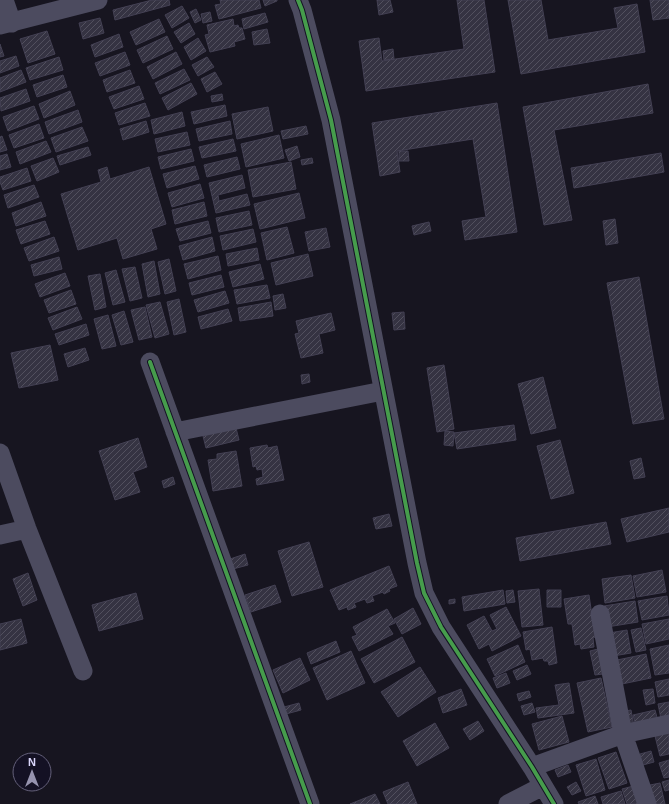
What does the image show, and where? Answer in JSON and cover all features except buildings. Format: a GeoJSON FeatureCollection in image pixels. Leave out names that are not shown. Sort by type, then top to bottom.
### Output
{"type":"FeatureCollection","features":[{"type":"Feature","properties":{"kind":"street"},"geometry":{"type":"LineString","coordinates":[[4,0],[6,24],[98,0]]}},
{"type":"Feature","properties":{"kind":"street"},"geometry":{"type":"LineString","coordinates":[[298,0],[302,10],[331,120],[383,391],[424,593],[441,627],[554,804]]}},
{"type":"Feature","properties":{"kind":"street"},"geometry":{"type":"LineString","coordinates":[[150,362],[310,804]]}},
{"type":"Feature","properties":{"kind":"street"},"geometry":{"type":"LineString","coordinates":[[175,432],[383,391]]}},
{"type":"Feature","properties":{"kind":"street"},"geometry":{"type":"LineString","coordinates":[[0,453],[27,529],[83,671]]}},
{"type":"Feature","properties":{"kind":"street"},"geometry":{"type":"LineString","coordinates":[[0,535],[27,529]]}},
{"type":"Feature","properties":{"kind":"street"},"geometry":{"type":"LineString","coordinates":[[600,614],[623,734],[647,804]]}},
{"type":"Feature","properties":{"kind":"street"},"geometry":{"type":"LineString","coordinates":[[532,768],[623,734],[669,724]]}},
{"type":"Feature","properties":{"kind":"street"},"geometry":{"type":"LineString","coordinates":[[508,804],[543,786]]}},
{"type":"Feature","properties":{"kind":"cycle path"},"geometry":{"type":"LineString","coordinates":[[298,0],[302,10],[331,120],[424,593],[441,627],[532,767],[554,804]]}},
{"type":"Feature","properties":{"kind":"cycle path"},"geometry":{"type":"LineString","coordinates":[[150,362],[310,804]]}}]}
